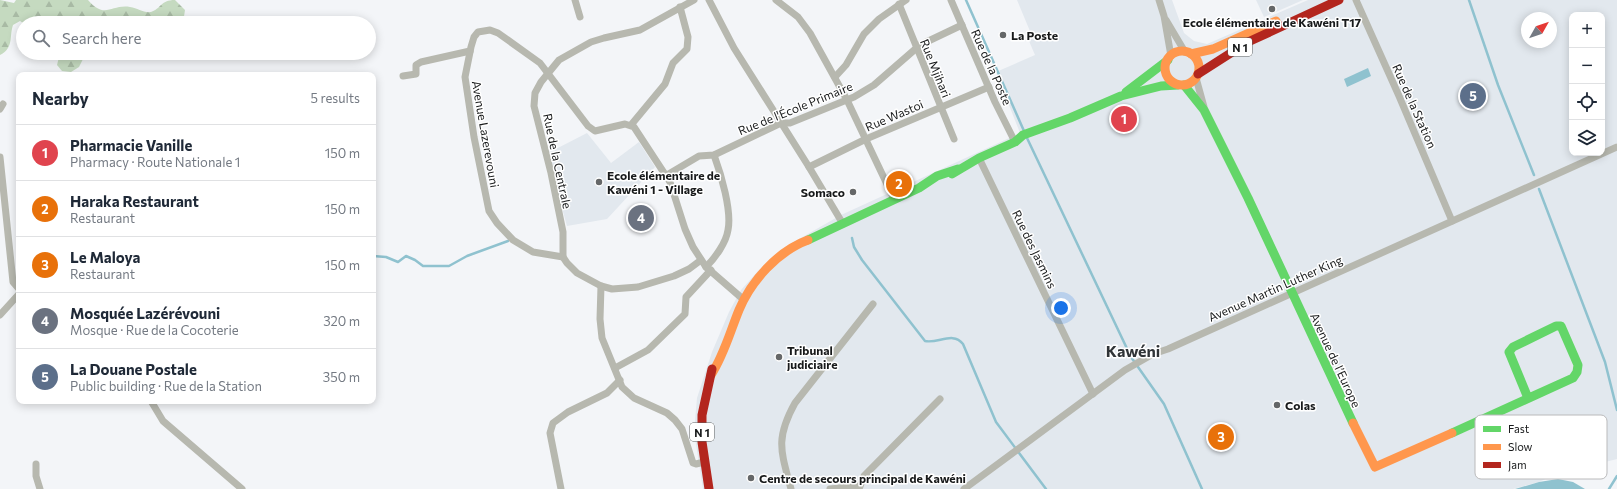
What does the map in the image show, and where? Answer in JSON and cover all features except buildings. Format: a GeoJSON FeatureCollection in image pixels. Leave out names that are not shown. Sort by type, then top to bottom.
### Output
{"type":"FeatureCollection","features":[{"type":"Feature","properties":{"kind":"main road","name":"N 1"},"geometry":{"type":"LineString","coordinates":[[1188,53],[1213,48],[1323,0]]}},
{"type":"Feature","properties":{"kind":"main road","name":"N 1"},"geometry":{"type":"LineString","coordinates":[[1197,76],[1217,59],[1285,24],[1339,0]]}},
{"type":"Feature","properties":{"kind":"main road"},"geometry":{"type":"LineString","coordinates":[[1179,52],[1188,53],[1198,62],[1197,76],[1189,84],[1181,85],[1173,82],[1166,74],[1166,64],[1169,58],[1179,52]]}},
{"type":"Feature","properties":{"kind":"main road","name":"N 1"},"geometry":{"type":"LineString","coordinates":[[1120,96],[1169,58]]}},
{"type":"Feature","properties":{"kind":"main road","name":"N 1"},"geometry":{"type":"LineString","coordinates":[[709,489],[702,442],[702,415],[711,375],[719,364],[744,300],[753,286],[768,270],[818,236],[894,199],[919,188],[926,188],[949,177],[958,169],[979,158],[1120,96],[1161,86],[1181,85]]}},
{"type":"Feature","properties":{"kind":"main road","name":"Avenue de l’Europe"},"geometry":{"type":"LineString","coordinates":[[1181,85],[1204,110],[1248,198],[1370,460],[1375,467],[1475,422]]}},
{"type":"Feature","properties":{"kind":"main road","name":"Avenue de l’Europe"},"geometry":{"type":"LineString","coordinates":[[1491,415],[1572,378],[1577,372],[1578,365],[1561,326],[1556,326],[1513,347],[1509,352],[1510,359],[1528,398]]}},
{"type":"Feature","properties":{"kind":"street"},"geometry":{"type":"LineString","coordinates":[[575,0],[580,18]]}},
{"type":"Feature","properties":{"kind":"street","name":"Rue de la Centrale"},"geometry":{"type":"LineString","coordinates":[[563,257],[563,232],[550,168],[534,106],[535,93],[546,73],[559,60],[591,42],[617,34],[640,30],[694,0]]}},
{"type":"Feature","properties":{"kind":"street"},"geometry":{"type":"LineString","coordinates":[[709,0],[734,48],[843,224]]}},
{"type":"Feature","properties":{"kind":"street"},"geometry":{"type":"LineString","coordinates":[[776,0],[798,17],[810,33],[847,100],[894,199]]}},
{"type":"Feature","properties":{"kind":"street"},"geometry":{"type":"LineString","coordinates":[[835,77],[846,65],[864,34],[899,4],[906,0]]}},
{"type":"Feature","properties":{"kind":"street","name":"Rue de la Poste"},"geometry":{"type":"LineString","coordinates":[[951,0],[989,87],[1020,140]]}},
{"type":"Feature","properties":{"kind":"street"},"geometry":{"type":"LineString","coordinates":[[1159,0],[1164,16],[1169,58]]}},
{"type":"Feature","properties":{"kind":"street","name":"Rue de la Station"},"geometry":{"type":"LineString","coordinates":[[1356,0],[1452,221]]}},
{"type":"Feature","properties":{"kind":"street","name":"Rue Mjihari"},"geometry":{"type":"LineString","coordinates":[[899,4],[954,140]]}},
{"type":"Feature","properties":{"kind":"street"},"geometry":{"type":"LineString","coordinates":[[631,125],[665,84],[673,63],[687,49],[688,37],[680,7]]}},
{"type":"Feature","properties":{"kind":"street"},"geometry":{"type":"LineString","coordinates":[[1164,16],[1188,53]]}},
{"type":"Feature","properties":{"kind":"street","name":"Rue de l'École Primaire"},"geometry":{"type":"LineString","coordinates":[[667,175],[699,156],[714,155],[781,124],[790,123],[847,100],[874,85],[925,41],[962,25]]}},
{"type":"Feature","properties":{"kind":"street","name":"Avenue Lazerevouni"},"geometry":{"type":"LineString","coordinates":[[546,73],[540,64],[498,33],[490,30],[478,32],[474,37],[465,77],[474,137],[489,210],[513,240],[533,252],[563,257]]}},
{"type":"Feature","properties":{"kind":"street"},"geometry":{"type":"LineString","coordinates":[[403,76],[416,74],[416,65],[421,62],[470,51]]}},
{"type":"Feature","properties":{"kind":"street"},"geometry":{"type":"LineString","coordinates":[[546,73],[588,126],[596,131],[615,125],[631,125]]}},
{"type":"Feature","properties":{"kind":"street","name":"Avenue de l’Europe"},"geometry":{"type":"LineString","coordinates":[[1197,76],[1204,110]]}},
{"type":"Feature","properties":{"kind":"street","name":"Rue Wastoi"},"geometry":{"type":"LineString","coordinates":[[809,167],[866,139],[989,87]]}},
{"type":"Feature","properties":{"kind":"street"},"geometry":{"type":"LineString","coordinates":[[631,125],[667,175],[676,195],[685,229],[701,260],[744,300]]}},
{"type":"Feature","properties":{"kind":"street","name":"Avenue Martin Luther King"},"geometry":{"type":"LineString","coordinates":[[964,489],[1005,457],[1140,361],[1617,147]]}},
{"type":"Feature","properties":{"kind":"street"},"geometry":{"type":"LineString","coordinates":[[615,368],[648,350],[685,314],[686,297],[717,254],[728,231],[729,226],[724,184],[714,155]]}},
{"type":"Feature","properties":{"kind":"street"},"geometry":{"type":"LineString","coordinates":[[0,157],[14,282],[16,285]]}},
{"type":"Feature","properties":{"kind":"street","name":"Rue des Jasmins"},"geometry":{"type":"LineString","coordinates":[[979,158],[1092,394]]}},
{"type":"Feature","properties":{"kind":"street"},"geometry":{"type":"LineString","coordinates":[[563,257],[577,273],[601,286],[612,289],[638,287],[654,283],[689,269],[701,260]]}},
{"type":"Feature","properties":{"kind":"street"},"geometry":{"type":"LineString","coordinates":[[601,286],[600,319],[602,338],[606,352],[615,368],[622,387],[634,398],[667,413],[675,420],[682,430],[693,463],[696,464],[704,462]]}},
{"type":"Feature","properties":{"kind":"street"},"geometry":{"type":"LineString","coordinates":[[0,315],[16,297]]}},
{"type":"Feature","properties":{"kind":"street"},"geometry":{"type":"LineString","coordinates":[[791,489],[784,468],[781,450],[782,435],[787,418],[800,397],[873,304]]}},
{"type":"Feature","properties":{"kind":"street"},"geometry":{"type":"LineString","coordinates":[[560,489],[550,433],[553,423],[568,412],[607,393],[620,380]]}},
{"type":"Feature","properties":{"kind":"street"},"geometry":{"type":"LineString","coordinates":[[830,489],[859,488],[864,476],[940,399]]}},
{"type":"Feature","properties":{"kind":"street"},"geometry":{"type":"LineString","coordinates":[[153,404],[163,421],[242,489]]}},
{"type":"Feature","properties":{"kind":"street"},"geometry":{"type":"LineString","coordinates":[[36,464],[36,476],[40,489]]}},
{"type":"Feature","properties":{"kind":"shaded area"},"geometry":{"type":"Polygon","coordinates":[[[1017,0],[1172,0],[1184,33],[1194,41],[1207,44],[1308,0],[1617,0],[1617,459],[1607,462],[1607,415],[1475,415],[1475,479],[1545,479],[1513,489],[703,489],[694,432],[697,398],[712,352],[729,312],[741,290],[758,271],[785,247],[841,215],[1020,133],[996,72],[1035,55],[1029,41],[1032,36],[1017,0]]]}},
{"type":"Feature","properties":{"kind":"shaded area","name":"Ecole élémentaire de Kawéni T17"},"geometry":{"type":"Polygon","coordinates":[[[1256,0],[1303,0],[1264,17],[1256,0]]]}},
{"type":"Feature","properties":{"kind":"shaded area","name":"Ecole élémentaire de Kawéni 1 - Village"},"geometry":{"type":"Polygon","coordinates":[[[587,133],[611,163],[639,142],[655,167],[607,219],[567,226],[557,190],[550,152],[587,133]]]}},
{"type":"Feature","properties":{"kind":"green space"},"geometry":{"type":"Polygon","coordinates":[[[0,0],[14,3],[16,0],[88,0],[94,6],[104,10],[123,7],[151,12],[166,1],[175,0],[185,10],[184,16],[16,16],[16,23],[13,25],[9,46],[0,55],[0,0]]]}},
{"type":"Feature","properties":{"kind":"green space"},"geometry":{"type":"Polygon","coordinates":[[[58,60],[82,60],[79,67],[71,72],[62,71],[57,65],[58,60]]]}},
{"type":"Feature","properties":{"kind":"water"},"geometry":{"type":"Polygon","coordinates":[[[1368,68],[1371,76],[1347,87],[1344,79],[1368,68]]]}},
{"type":"Feature","properties":{"kind":"water"},"geometry":{"type":"Polygon","coordinates":[[[1558,479],[1573,482],[1585,489],[1515,489],[1539,482],[1558,479]]]}},
{"type":"Feature","properties":{"kind":"waterway"},"geometry":{"type":"LineString","coordinates":[[966,0],[1024,131]]}},
{"type":"Feature","properties":{"kind":"waterway"},"geometry":{"type":"LineString","coordinates":[[1469,0],[1498,85],[1534,175]]}},
{"type":"Feature","properties":{"kind":"waterway"},"geometry":{"type":"LineString","coordinates":[[1027,138],[1131,357],[1164,404],[1202,489]]}},
{"type":"Feature","properties":{"kind":"waterway"},"geometry":{"type":"LineString","coordinates":[[1539,189],[1605,362],[1617,410]]}},
{"type":"Feature","properties":{"kind":"waterway"},"geometry":{"type":"LineString","coordinates":[[852,238],[854,247],[862,260],[925,341],[955,338],[963,344],[996,422],[1046,489]]}},
{"type":"Feature","properties":{"kind":"waterway"},"geometry":{"type":"LineString","coordinates":[[376,256],[386,257],[398,262],[406,256],[423,266],[449,266],[467,256],[508,241]]}},
{"type":"Feature","properties":{"kind":"waterway"},"geometry":{"type":"LineString","coordinates":[[1609,489],[1617,476]]}},
{"type":"Feature","properties":{"kind":"traffic: fast"},"geometry":{"type":"LineString","coordinates":[[1126,92],[1168,60]]}},
{"type":"Feature","properties":{"kind":"traffic: fast"},"geometry":{"type":"LineString","coordinates":[[952,174],[979,158],[1015,142],[1023,135],[1070,118],[1121,96],[1161,86],[1178,85]]}},
{"type":"Feature","properties":{"kind":"traffic: fast"},"geometry":{"type":"LineString","coordinates":[[1184,85],[1204,110],[1248,198],[1353,423]]}},
{"type":"Feature","properties":{"kind":"traffic: fast"},"geometry":{"type":"LineString","coordinates":[[808,240],[919,188],[937,176],[958,169]]}},
{"type":"Feature","properties":{"kind":"traffic: fast"},"geometry":{"type":"LineString","coordinates":[[1492,415],[1573,378],[1577,372],[1578,365],[1561,326],[1556,326],[1513,347],[1509,352],[1528,398]]}},
{"type":"Feature","properties":{"kind":"traffic: fast"},"geometry":{"type":"LineString","coordinates":[[1452,433],[1475,423]]}},
{"type":"Feature","properties":{"kind":"traffic: slow"},"geometry":{"type":"LineString","coordinates":[[1191,54],[1213,49],[1276,21]]}},
{"type":"Feature","properties":{"kind":"traffic: slow"},"geometry":{"type":"LineString","coordinates":[[1182,51],[1194,56],[1199,68],[1194,80],[1182,85],[1170,80],[1165,68],[1170,56],[1182,51]]}},
{"type":"Feature","properties":{"kind":"traffic: slow"},"geometry":{"type":"LineString","coordinates":[[711,375],[723,351],[744,299],[758,278],[776,259],[797,245],[808,240]]}},
{"type":"Feature","properties":{"kind":"traffic: slow"},"geometry":{"type":"LineString","coordinates":[[1353,423],[1375,467],[1452,433]]}},
{"type":"Feature","properties":{"kind":"traffic: jam"},"geometry":{"type":"LineString","coordinates":[[1198,74],[1248,42],[1339,0]]}},
{"type":"Feature","properties":{"kind":"traffic: jam"},"geometry":{"type":"LineString","coordinates":[[709,489],[702,442],[702,415],[712,369]]}},
{"type":"Feature","properties":{"kind":"place","name":"Ecole élémentaire de Kawéni T17"},"geometry":{"type":"Point","coordinates":[1272,9]}},
{"type":"Feature","properties":{"kind":"place","name":"La Poste"},"geometry":{"type":"Point","coordinates":[1003,35]}},
{"type":"Feature","properties":{"kind":"place","name":"La Douane Postale"},"geometry":{"type":"Point","coordinates":[1473,96]}},
{"type":"Feature","properties":{"kind":"place","name":"Pharmacie Vanille"},"geometry":{"type":"Point","coordinates":[1124,119]}},
{"type":"Feature","properties":{"kind":"place","name":"Ecole élémentaire de Kawéni 1 - Village"},"geometry":{"type":"Point","coordinates":[599,182]}},
{"type":"Feature","properties":{"kind":"place","name":"Haraka Restaurant"},"geometry":{"type":"Point","coordinates":[899,184]}},
{"type":"Feature","properties":{"kind":"place","name":"Somaco"},"geometry":{"type":"Point","coordinates":[853,192]}},
{"type":"Feature","properties":{"kind":"place","name":"Mosquée Lazérévouni"},"geometry":{"type":"Point","coordinates":[641,218]}},
{"type":"Feature","properties":{"kind":"place","name":"Tribunal judiciaire"},"geometry":{"type":"Point","coordinates":[779,357]}},
{"type":"Feature","properties":{"kind":"place","name":"Colas"},"geometry":{"type":"Point","coordinates":[1277,405]}},
{"type":"Feature","properties":{"kind":"place","name":"Le Maloya"},"geometry":{"type":"Point","coordinates":[1221,437]}},
{"type":"Feature","properties":{"kind":"place","name":"Centre de secours principal de Kawéni"},"geometry":{"type":"Point","coordinates":[751,478]}},
{"type":"Feature","properties":{"kind":"district","name":"Kawéni"},"geometry":{"type":"Point","coordinates":[1133,350]}}]}
